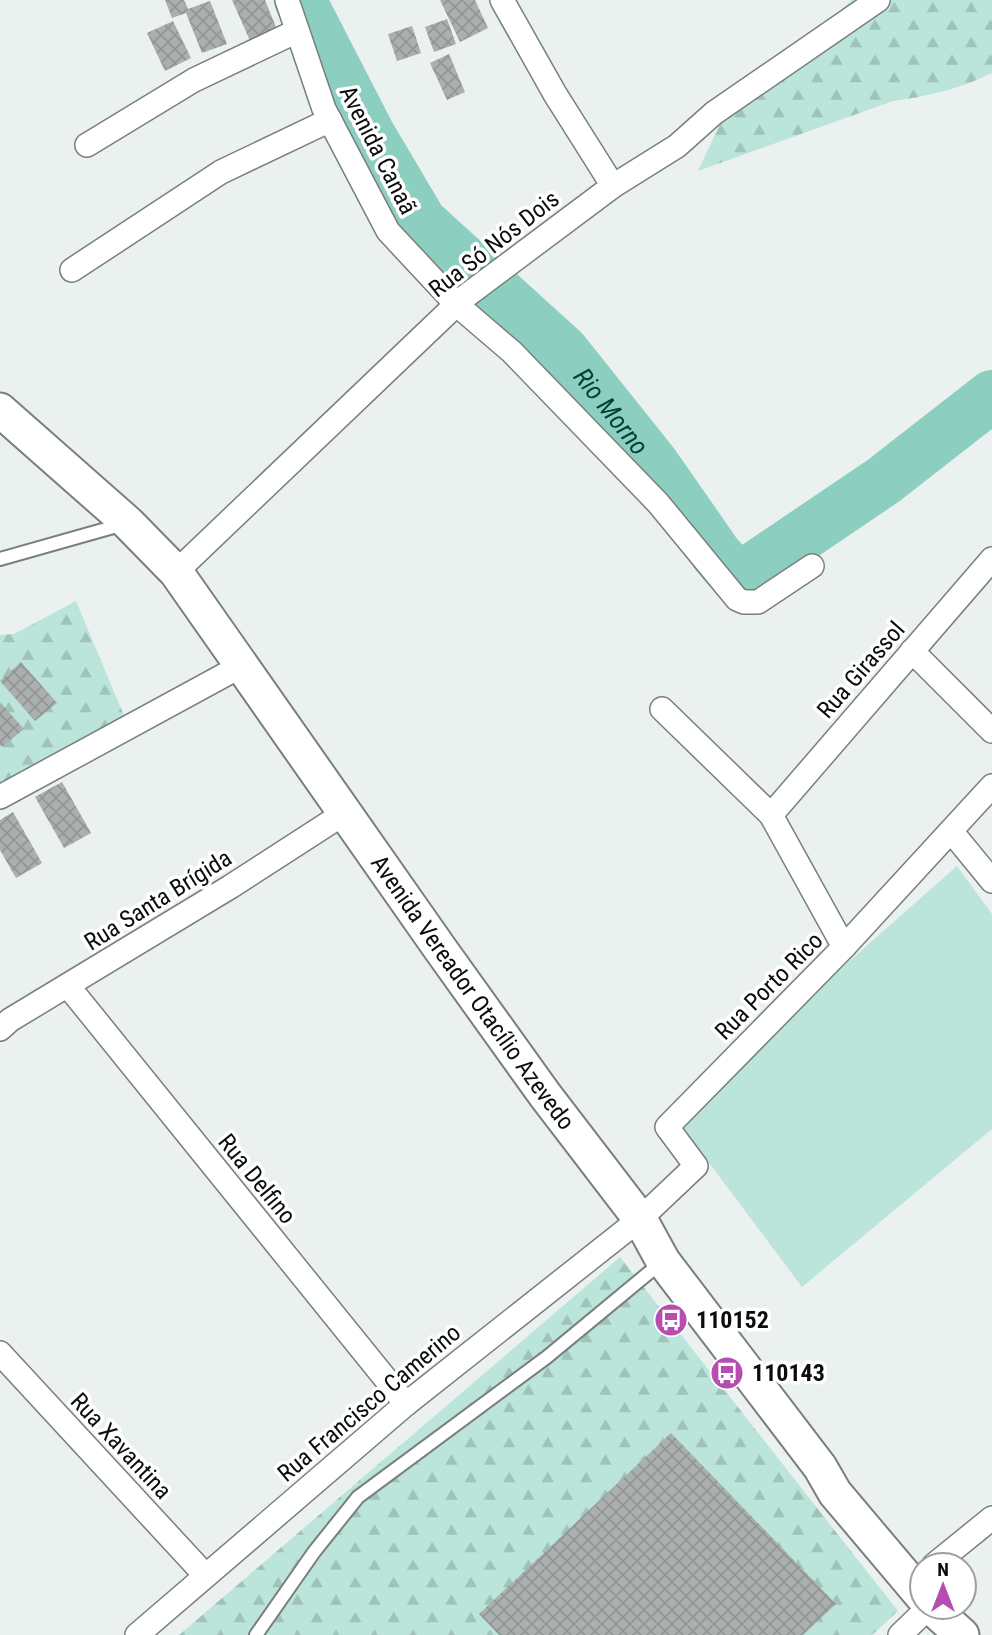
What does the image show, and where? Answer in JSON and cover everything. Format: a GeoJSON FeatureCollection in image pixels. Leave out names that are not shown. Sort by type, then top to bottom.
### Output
{"type":"FeatureCollection","features":[{"type":"Feature","properties":{"kind":"main road","name":"Avenida Vereador Otacílio Azevedo"},"geometry":{"type":"LineString","coordinates":[[0,410],[128,523],[176,572],[343,814],[545,1095],[640,1219],[663,1261],[820,1467],[835,1493],[908,1571]]}},
{"type":"Feature","properties":{"kind":"main road","name":"Avenida Vereador Otacílio Azevedo"},"geometry":{"type":"LineString","coordinates":[[951,1621],[962,1635]]}},
{"type":"Feature","properties":{"kind":"street","name":"Avenida Canaã"},"geometry":{"type":"LineString","coordinates":[[287,0],[330,120],[388,231],[512,352],[658,503],[737,599],[744,603],[758,602],[812,566]]}},
{"type":"Feature","properties":{"kind":"street"},"geometry":{"type":"LineString","coordinates":[[502,0],[555,94],[613,186]]}},
{"type":"Feature","properties":{"kind":"street","name":"Rua Só Nós Dois"},"geometry":{"type":"LineString","coordinates":[[176,572],[459,301],[613,186],[677,146],[714,113],[878,0]]}},
{"type":"Feature","properties":{"kind":"street"},"geometry":{"type":"LineString","coordinates":[[88,145],[194,80],[298,32]]}},
{"type":"Feature","properties":{"kind":"street"},"geometry":{"type":"LineString","coordinates":[[72,270],[221,172],[330,120]]}},
{"type":"Feature","properties":{"kind":"street","name":"Rua Girassol"},"geometry":{"type":"LineString","coordinates":[[771,815],[992,559]]}},
{"type":"Feature","properties":{"kind":"street"},"geometry":{"type":"LineString","coordinates":[[912,651],[992,731]]}},
{"type":"Feature","properties":{"kind":"street"},"geometry":{"type":"LineString","coordinates":[[0,797],[241,666]]}},
{"type":"Feature","properties":{"kind":"street"},"geometry":{"type":"LineString","coordinates":[[663,709],[771,815],[844,947]]}},
{"type":"Feature","properties":{"kind":"street","name":"Rua Porto Rico"},"geometry":{"type":"LineString","coordinates":[[640,1219],[696,1166],[667,1127],[844,947],[992,786]]}},
{"type":"Feature","properties":{"kind":"street","name":"Rua Santa Brígida"},"geometry":{"type":"LineString","coordinates":[[0,1029],[9,1020],[343,814]]}},
{"type":"Feature","properties":{"kind":"street"},"geometry":{"type":"LineString","coordinates":[[951,831],[992,881]]}},
{"type":"Feature","properties":{"kind":"street","name":"Rua Delfino"},"geometry":{"type":"LineString","coordinates":[[68,986],[406,1404]]}},
{"type":"Feature","properties":{"kind":"street","name":"Rua Francisco Camerino"},"geometry":{"type":"LineString","coordinates":[[137,1635],[406,1404],[640,1219]]}},
{"type":"Feature","properties":{"kind":"street","name":"Rua Xavantina"},"geometry":{"type":"LineString","coordinates":[[0,1353],[205,1575]]}},
{"type":"Feature","properties":{"kind":"street"},"geometry":{"type":"LineString","coordinates":[[961,1551],[992,1518]]}},
{"type":"Feature","properties":{"kind":"lane"},"geometry":{"type":"LineString","coordinates":[[0,559],[128,523]]}},
{"type":"Feature","properties":{"kind":"lane"},"geometry":{"type":"LineString","coordinates":[[256,1635],[314,1552],[358,1497],[547,1357],[663,1261]]}},
{"type":"Feature","properties":{"kind":"green space"},"geometry":{"type":"Polygon","coordinates":[[[852,0],[992,0],[992,73],[944,91],[893,101],[698,171],[726,111],[852,0]]]}},
{"type":"Feature","properties":{"kind":"green space"},"geometry":{"type":"Polygon","coordinates":[[[76,601],[125,718],[0,786],[0,635],[14,634],[76,601]]]}},
{"type":"Feature","properties":{"kind":"green space"},"geometry":{"type":"Polygon","coordinates":[[[957,866],[992,914],[992,1129],[802,1287],[674,1116],[957,866]]]}},
{"type":"Feature","properties":{"kind":"green space"},"geometry":{"type":"Polygon","coordinates":[[[620,1257],[898,1611],[872,1635],[179,1635],[620,1257]]]}},
{"type":"Feature","properties":{"kind":"building"},"geometry":{"type":"Polygon","coordinates":[[[165,0],[184,0],[188,9],[210,1],[227,44],[202,53],[186,13],[172,18],[165,0]]]}},
{"type":"Feature","properties":{"kind":"building"},"geometry":{"type":"Polygon","coordinates":[[[232,0],[265,0],[278,32],[251,43],[232,0]]]}},
{"type":"Feature","properties":{"kind":"building"},"geometry":{"type":"Polygon","coordinates":[[[440,0],[475,0],[488,28],[460,42],[440,0]]]}},
{"type":"Feature","properties":{"kind":"building"},"geometry":{"type":"Polygon","coordinates":[[[447,19],[456,44],[434,52],[425,27],[447,19]]]}},
{"type":"Feature","properties":{"kind":"building"},"geometry":{"type":"Polygon","coordinates":[[[173,21],[191,58],[165,71],[147,33],[173,21]]]}},
{"type":"Feature","properties":{"kind":"building"},"geometry":{"type":"Polygon","coordinates":[[[412,26],[421,53],[397,61],[388,34],[412,26]]]}},
{"type":"Feature","properties":{"kind":"building"},"geometry":{"type":"Polygon","coordinates":[[[449,54],[465,92],[447,100],[430,63],[449,54]]]}},
{"type":"Feature","properties":{"kind":"building"},"geometry":{"type":"Polygon","coordinates":[[[21,662],[57,703],[35,721],[0,681],[21,662]]]}},
{"type":"Feature","properties":{"kind":"building"},"geometry":{"type":"Polygon","coordinates":[[[0,702],[24,729],[2,747],[0,745],[0,702]]]}},
{"type":"Feature","properties":{"kind":"building"},"geometry":{"type":"Polygon","coordinates":[[[62,782],[91,833],[64,848],[35,797],[62,782]]]}},
{"type":"Feature","properties":{"kind":"building"},"geometry":{"type":"Polygon","coordinates":[[[13,812],[42,863],[16,878],[0,850],[0,820],[13,812]]]}},
{"type":"Feature","properties":{"kind":"building"},"geometry":{"type":"Polygon","coordinates":[[[671,1433],[836,1604],[803,1635],[499,1635],[479,1614],[671,1433]]]}},
{"type":"Feature","properties":{"kind":"waterway","name":"Rio Morno"},"geometry":{"type":"LineString","coordinates":[[300,0],[369,134],[421,222],[563,351],[654,465],[716,554],[729,569],[741,577],[883,481],[992,396]]}},
{"type":"Feature","properties":{"kind":"place","name":"110152"},"geometry":{"type":"Point","coordinates":[671,1320]}},
{"type":"Feature","properties":{"kind":"place","name":"110143"},"geometry":{"type":"Point","coordinates":[727,1373]}}]}
